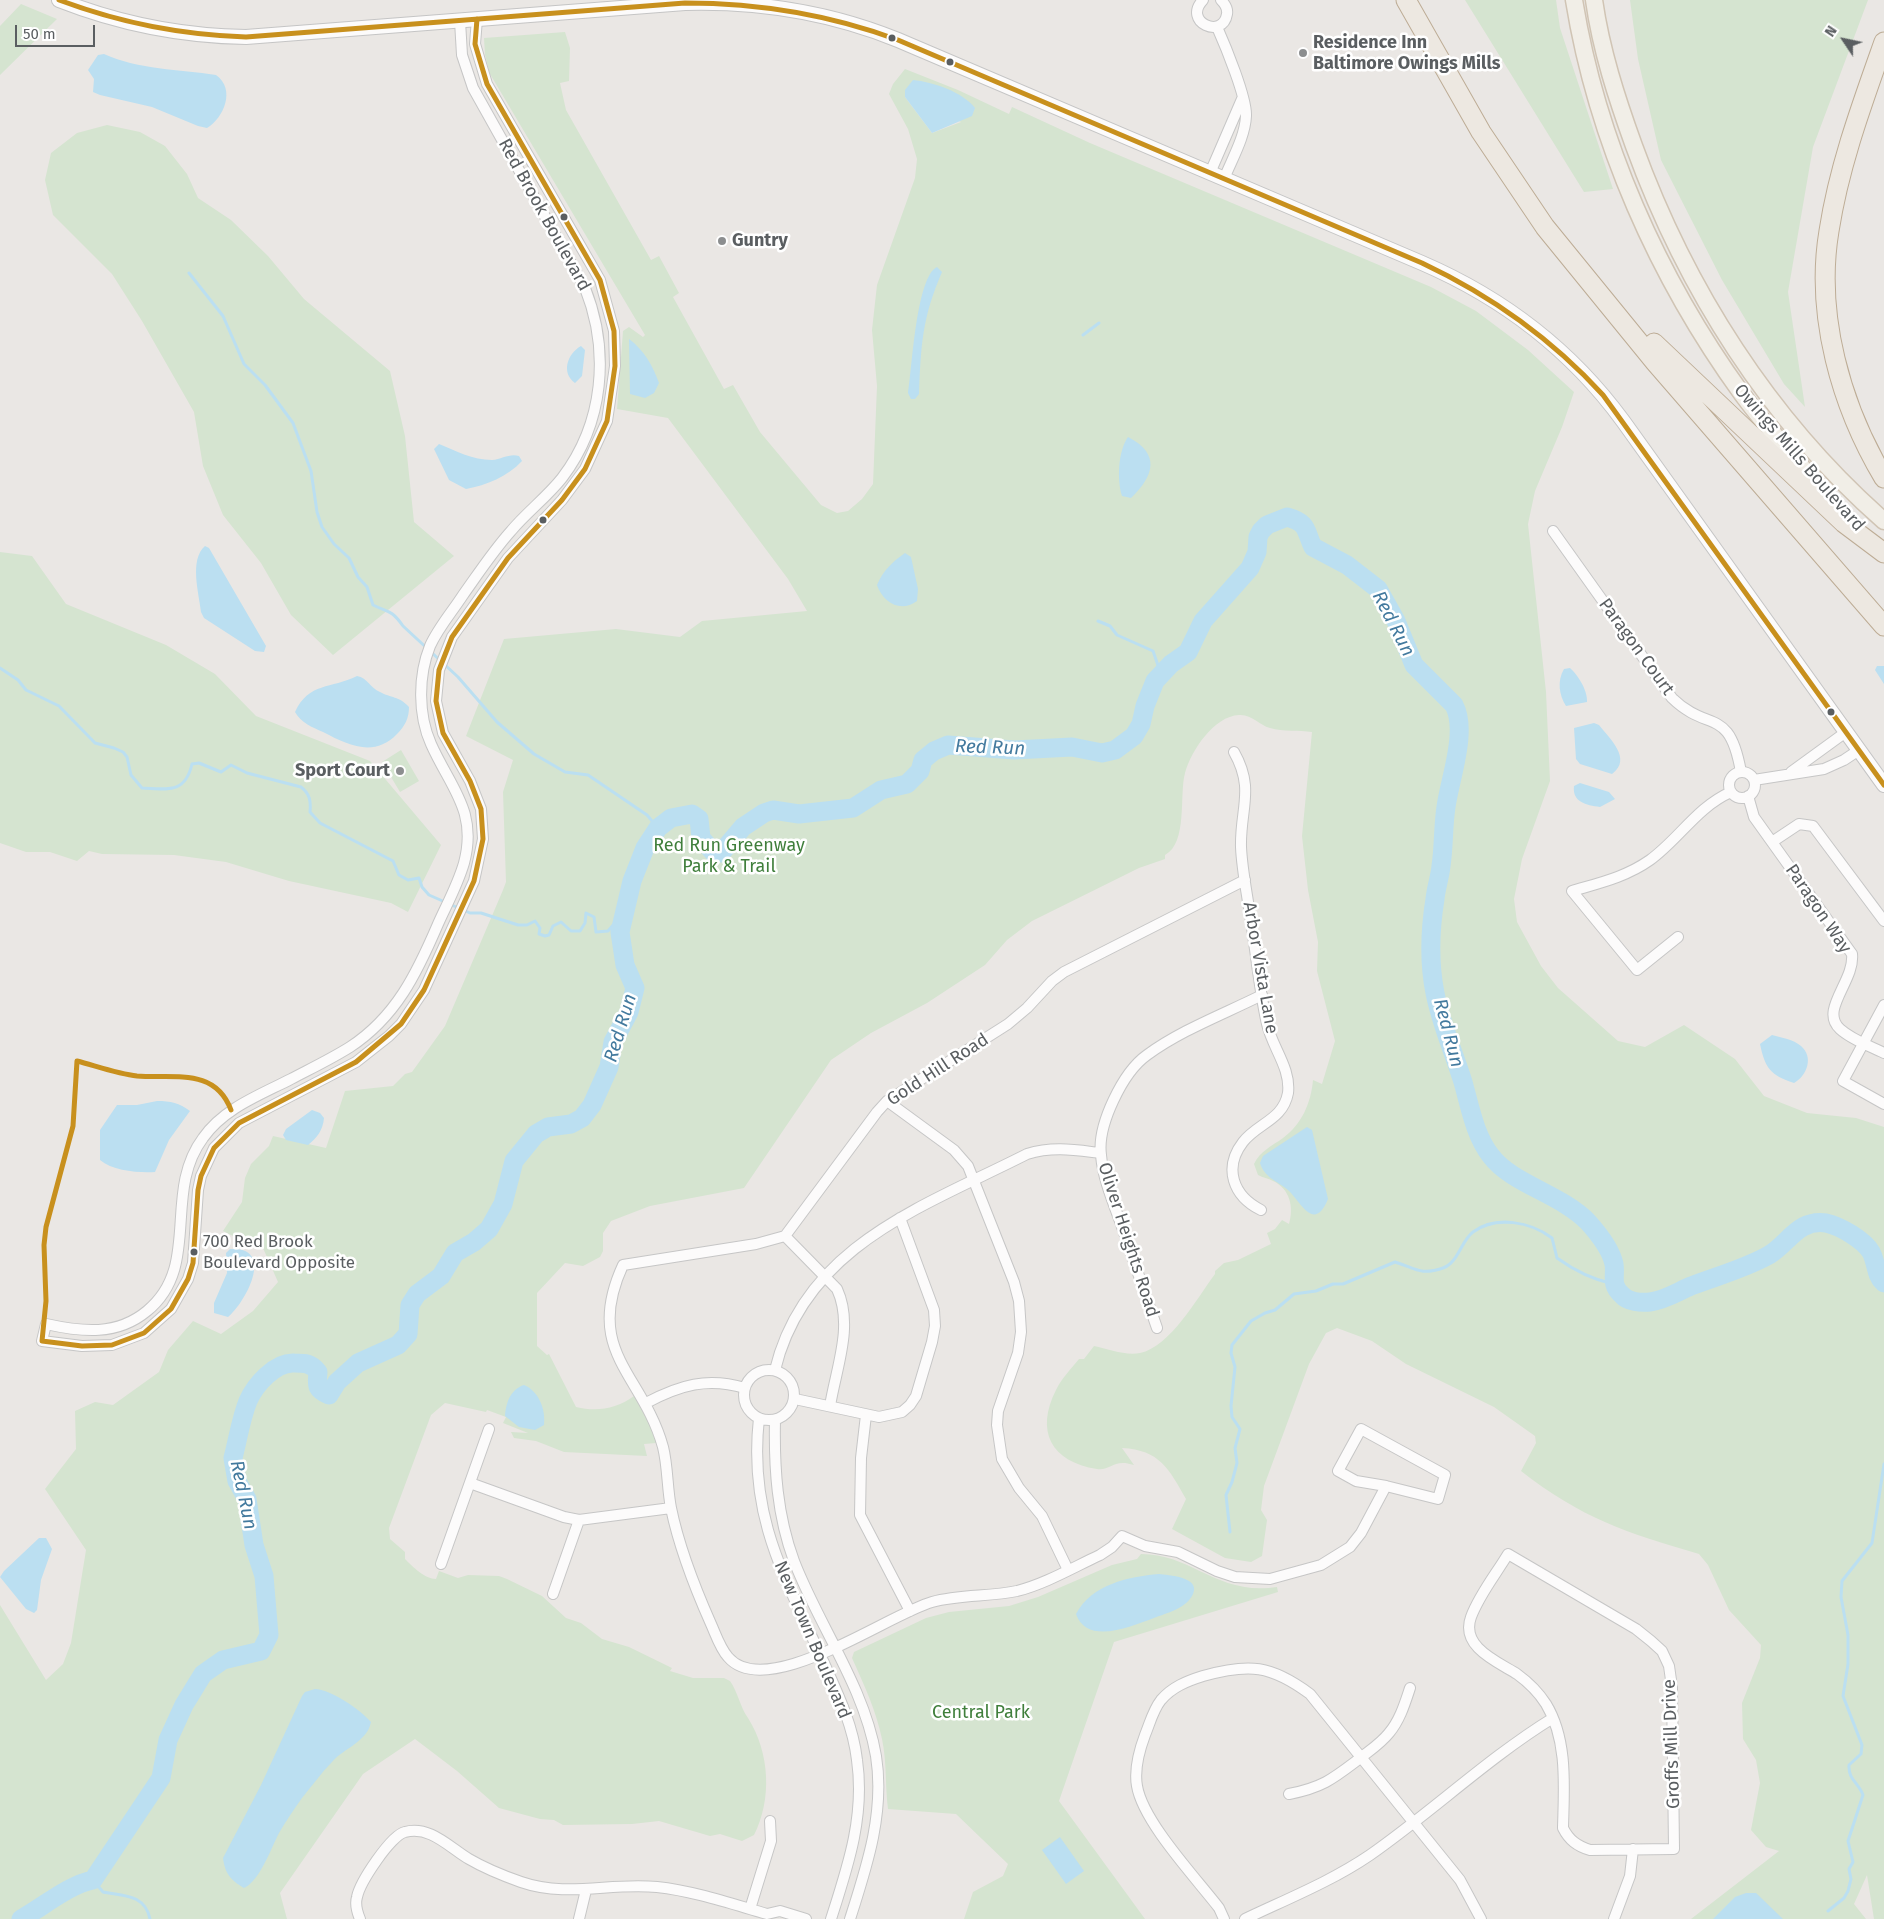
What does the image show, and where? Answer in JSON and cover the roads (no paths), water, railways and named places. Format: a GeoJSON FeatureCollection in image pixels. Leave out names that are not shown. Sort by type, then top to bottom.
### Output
{"type":"FeatureCollection","features":[{"type":"Feature","properties":{"kind":"highway"},"geometry":{"type":"LineString","coordinates":[[1406,0],[1481,132],[1522,194],[1567,256],[1884,626]]}},
{"type":"Feature","properties":{"kind":"highway"},"geometry":{"type":"LineString","coordinates":[[1416,0],[1448,74]]}},
{"type":"Feature","properties":{"kind":"highway"},"geometry":{"type":"LineString","coordinates":[[1884,42],[1850,140],[1834,202],[1826,256],[1826,296],[1832,340],[1851,410],[1884,478]]}},
{"type":"Feature","properties":{"kind":"highway"},"geometry":{"type":"LineString","coordinates":[[1522,194],[1606,293],[1671,360],[1844,523],[1884,553]]}},
{"type":"Feature","properties":{"kind":"highway"},"geometry":{"type":"LineString","coordinates":[[1834,202],[1833,279],[1838,327],[1849,376],[1866,421],[1884,456]]}},
{"type":"Feature","properties":{"kind":"main road"},"geometry":{"type":"LineString","coordinates":[[59,0],[126,23],[220,37],[276,36],[703,3],[760,5],[809,12],[855,24],[898,40],[1224,179],[1462,282],[1503,306],[1554,345],[1584,373],[1614,409],[1884,785]]}},
{"type":"Feature","properties":{"kind":"main road","name":"Owings Mills Boulevard"},"geometry":{"type":"LineString","coordinates":[[1574,0],[1588,66],[1620,167],[1646,230],[1680,296],[1712,351],[1773,433],[1844,515],[1884,553]]}},
{"type":"Feature","properties":{"kind":"main road","name":"Owings Mills Boulevard"},"geometry":{"type":"LineString","coordinates":[[1594,0],[1610,70],[1624,119],[1666,227],[1700,292],[1734,349],[1773,402],[1821,458],[1884,521]]}},
{"type":"Feature","properties":{"kind":"street"},"geometry":{"type":"LineString","coordinates":[[1203,0],[1197,8],[1198,17],[1208,27],[1217,27],[1227,16],[1226,6],[1221,0]]}},
{"type":"Feature","properties":{"kind":"street","name":"Red Brook Boulevard"},"geometry":{"type":"LineString","coordinates":[[460,21],[462,55],[473,88],[578,271],[591,301],[598,334],[600,383],[590,428],[573,462],[551,490],[496,548],[430,646],[422,680],[422,712],[428,736],[456,788],[465,812],[467,850],[460,875],[411,983],[377,1026],[348,1049],[231,1110],[202,1138],[190,1161],[182,1185],[180,1244],[174,1273],[159,1300],[134,1320],[108,1329],[83,1331],[46,1324],[42,1341],[82,1346],[112,1345],[144,1332],[165,1316],[181,1296],[193,1263],[198,1190],[201,1176],[214,1148],[239,1123],[356,1062],[401,1024],[424,990],[474,881],[483,839],[481,809],[470,781],[443,733],[438,713],[436,689],[444,653],[452,637],[508,558],[562,500],[585,469],[607,421],[616,366],[614,331],[600,280],[487,84],[475,44],[477,20]]}},
{"type":"Feature","properties":{"kind":"street"},"geometry":{"type":"LineString","coordinates":[[1217,27],[1247,114],[1244,130],[1224,179]]}},
{"type":"Feature","properties":{"kind":"street"},"geometry":{"type":"LineString","coordinates":[[1210,173],[1242,99]]}},
{"type":"Feature","properties":{"kind":"street","name":"Paragon Court"},"geometry":{"type":"LineString","coordinates":[[1553,531],[1672,698],[1684,708],[1718,723],[1728,732],[1734,742],[1740,772]]}},
{"type":"Feature","properties":{"kind":"street"},"geometry":{"type":"LineString","coordinates":[[1790,773],[1846,732]]}},
{"type":"Feature","properties":{"kind":"street"},"geometry":{"type":"LineString","coordinates":[[1754,780],[1824,769],[1844,760],[1859,750]]}},
{"type":"Feature","properties":{"kind":"street","name":"Arbor Vista Lane"},"geometry":{"type":"LineString","coordinates":[[1234,752],[1246,778],[1241,845],[1267,1026],[1288,1080],[1288,1093],[1279,1114],[1243,1142],[1232,1167],[1232,1179],[1236,1188],[1250,1204],[1261,1210]]}},
{"type":"Feature","properties":{"kind":"street"},"geometry":{"type":"LineString","coordinates":[[1740,772],[1749,774],[1754,780],[1754,790],[1748,796],[1739,797],[1732,792],[1731,780],[1740,772]]}},
{"type":"Feature","properties":{"kind":"street"},"geometry":{"type":"LineString","coordinates":[[1678,937],[1637,970],[1572,891],[1621,876],[1636,869],[1660,852],[1704,808],[1732,792]]}},
{"type":"Feature","properties":{"kind":"street","name":"Paragon Way"},"geometry":{"type":"LineString","coordinates":[[1748,796],[1752,812],[1849,947],[1852,954],[1852,969],[1835,1002],[1833,1017],[1839,1028],[1884,1053]]}},
{"type":"Feature","properties":{"kind":"street"},"geometry":{"type":"LineString","coordinates":[[1772,842],[1799,824],[1813,826],[1884,921]]}},
{"type":"Feature","properties":{"kind":"street","name":"Gold Hill Road"},"geometry":{"type":"LineString","coordinates":[[785,1236],[887,1101],[1008,1024],[1027,1008],[1052,981],[1064,972],[1245,880]]}},
{"type":"Feature","properties":{"kind":"street","name":"Oliver Heights Road"},"geometry":{"type":"LineString","coordinates":[[1157,1328],[1108,1186],[1100,1153],[1111,1106],[1118,1088],[1140,1061],[1165,1043],[1262,995]]}},
{"type":"Feature","properties":{"kind":"street"},"geometry":{"type":"LineString","coordinates":[[1884,1005],[1843,1081],[1884,1104]]}},
{"type":"Feature","properties":{"kind":"street"},"geometry":{"type":"LineString","coordinates":[[887,1101],[962,1157],[975,1181],[1014,1282],[1021,1315],[1018,1353],[998,1411],[997,1425],[1002,1459],[1019,1488],[1042,1516],[1068,1570]]}},
{"type":"Feature","properties":{"kind":"street"},"geometry":{"type":"LineString","coordinates":[[775,1370],[784,1337],[792,1320],[802,1303],[823,1276],[855,1249],[900,1218],[1027,1154],[1044,1149],[1062,1148],[1100,1153]]}},
{"type":"Feature","properties":{"kind":"street"},"geometry":{"type":"LineString","coordinates":[[794,1399],[866,1415],[891,1416],[910,1405],[916,1396],[935,1326],[934,1310],[928,1289],[900,1218]]}},
{"type":"Feature","properties":{"kind":"street"},"geometry":{"type":"LineString","coordinates":[[830,1406],[844,1325],[841,1298],[837,1289],[785,1236],[756,1244],[623,1265],[615,1281],[611,1299],[611,1334],[616,1354],[624,1372],[646,1403],[658,1429],[664,1451],[671,1508],[700,1600],[728,1658],[740,1666],[766,1669],[820,1655],[931,1602],[1019,1590],[1100,1555],[1112,1547],[1122,1536],[1145,1546],[1178,1552],[1226,1574],[1253,1580],[1270,1579],[1321,1565],[1337,1557],[1350,1547],[1361,1533],[1386,1486]]}},
{"type":"Feature","properties":{"kind":"street"},"geometry":{"type":"LineString","coordinates":[[775,1370],[786,1375],[792,1382],[794,1399],[788,1412],[776,1420],[759,1418],[747,1407],[745,1388],[749,1379],[758,1372],[775,1370]]}},
{"type":"Feature","properties":{"kind":"street"},"geometry":{"type":"LineString","coordinates":[[646,1403],[672,1389],[693,1385],[728,1383],[745,1388]]}},
{"type":"Feature","properties":{"kind":"street"},"geometry":{"type":"LineString","coordinates":[[866,1415],[861,1458],[860,1515],[910,1611]]}},
{"type":"Feature","properties":{"kind":"street","name":"New Town Boulevard"},"geometry":{"type":"LineString","coordinates":[[759,1418],[756,1442],[760,1506],[779,1567],[843,1706],[857,1758],[859,1782],[857,1827],[852,1852],[831,1919]]}},
{"type":"Feature","properties":{"kind":"street","name":"New Town Boulevard"},"geometry":{"type":"LineString","coordinates":[[776,1420],[775,1466],[779,1504],[786,1536],[794,1562],[858,1697],[876,1757],[878,1782],[875,1830],[850,1919]]}},
{"type":"Feature","properties":{"kind":"street"},"geometry":{"type":"LineString","coordinates":[[441,1564],[489,1429]]}},
{"type":"Feature","properties":{"kind":"street"},"geometry":{"type":"LineString","coordinates":[[1362,1429],[1445,1475],[1438,1499],[1386,1486],[1356,1481],[1338,1471],[1362,1429]]}},
{"type":"Feature","properties":{"kind":"street"},"geometry":{"type":"LineString","coordinates":[[470,1483],[564,1517],[579,1520],[671,1508]]}},
{"type":"Feature","properties":{"kind":"street"},"geometry":{"type":"LineString","coordinates":[[553,1594],[579,1520]]}},
{"type":"Feature","properties":{"kind":"street","name":"Groffs Mill Drive"},"geometry":{"type":"LineString","coordinates":[[1508,1554],[1636,1629],[1662,1651],[1669,1666],[1672,1687],[1674,1849],[1590,1850],[1580,1848],[1568,1837],[1563,1828],[1561,1742],[1553,1718],[1546,1703],[1528,1683],[1484,1654],[1473,1640],[1470,1619],[1508,1554]]}},
{"type":"Feature","properties":{"kind":"street"},"geometry":{"type":"LineString","coordinates":[[1224,1919],[1219,1908],[1147,1815],[1140,1801],[1136,1785],[1136,1768],[1140,1748],[1154,1712],[1162,1700],[1173,1689],[1188,1681],[1230,1668],[1264,1670],[1280,1675],[1310,1694],[1362,1756],[1460,1880],[1476,1918]]}},
{"type":"Feature","properties":{"kind":"street"},"geometry":{"type":"LineString","coordinates":[[1289,1794],[1322,1786],[1334,1779],[1390,1733],[1398,1719],[1410,1688]]}},
{"type":"Feature","properties":{"kind":"street"},"geometry":{"type":"LineString","coordinates":[[1245,1919],[1341,1873],[1370,1855],[1508,1747],[1553,1718]]}},
{"type":"Feature","properties":{"kind":"street"},"geometry":{"type":"LineString","coordinates":[[750,1909],[771,1841],[770,1821]]}},
{"type":"Feature","properties":{"kind":"street"},"geometry":{"type":"LineString","coordinates":[[360,1919],[356,1898],[360,1887],[390,1842],[405,1832],[426,1832],[469,1859],[524,1883],[546,1888],[586,1890],[633,1886],[657,1887],[750,1909],[769,1917],[780,1911],[806,1919]]}},
{"type":"Feature","properties":{"kind":"street"},"geometry":{"type":"LineString","coordinates":[[1614,1919],[1630,1876],[1633,1849]]}},
{"type":"Feature","properties":{"kind":"street"},"geometry":{"type":"LineString","coordinates":[[579,1919],[586,1890]]}},
{"type":"Feature","properties":{"kind":"water"},"geometry":{"type":"Polygon","coordinates":[[[104,54],[145,66],[216,75],[222,81],[225,88],[226,95],[223,111],[207,128],[152,107],[93,92],[94,79],[88,70],[98,55],[104,54]]]}},
{"type":"Feature","properties":{"kind":"water"},"geometry":{"type":"Polygon","coordinates":[[[913,80],[938,86],[963,97],[975,108],[972,116],[932,133],[905,97],[905,90],[913,80]]]}},
{"type":"Feature","properties":{"kind":"water"},"geometry":{"type":"Polygon","coordinates":[[[937,267],[942,272],[926,318],[919,394],[915,399],[911,399],[908,393],[916,325],[924,288],[930,274],[937,267]]]}},
{"type":"Feature","properties":{"kind":"water"},"geometry":{"type":"Polygon","coordinates":[[[629,339],[647,359],[659,383],[654,393],[645,398],[630,394],[629,339]]]}},
{"type":"Feature","properties":{"kind":"water"},"geometry":{"type":"Polygon","coordinates":[[[581,346],[585,350],[582,376],[575,383],[568,374],[567,369],[572,354],[581,346]]]}},
{"type":"Feature","properties":{"kind":"water"},"geometry":{"type":"Polygon","coordinates":[[[1128,437],[1139,444],[1150,458],[1149,474],[1139,490],[1131,498],[1122,496],[1119,482],[1120,458],[1128,437]]]}},
{"type":"Feature","properties":{"kind":"water"},"geometry":{"type":"Polygon","coordinates":[[[439,444],[465,455],[485,460],[516,455],[522,461],[510,472],[496,480],[466,489],[449,480],[434,449],[439,444]]]}},
{"type":"Feature","properties":{"kind":"water"},"geometry":{"type":"Polygon","coordinates":[[[205,546],[209,548],[266,646],[264,652],[255,651],[204,618],[201,612],[196,568],[200,552],[205,546]]]}},
{"type":"Feature","properties":{"kind":"water"},"geometry":{"type":"Polygon","coordinates":[[[905,553],[911,557],[918,589],[917,601],[905,606],[899,606],[888,601],[877,585],[888,567],[905,553]]]}},
{"type":"Feature","properties":{"kind":"water"},"geometry":{"type":"Polygon","coordinates":[[[1877,666],[1884,666],[1884,684],[1875,670],[1877,666]]]}},
{"type":"Feature","properties":{"kind":"water"},"geometry":{"type":"Polygon","coordinates":[[[1570,668],[1582,684],[1587,702],[1566,706],[1560,693],[1560,683],[1564,669],[1570,668]]]}},
{"type":"Feature","properties":{"kind":"water"},"geometry":{"type":"Polygon","coordinates":[[[357,676],[364,679],[377,690],[398,699],[409,707],[406,722],[402,728],[397,734],[379,746],[361,747],[351,745],[307,724],[295,712],[301,702],[314,691],[357,676]]]}},
{"type":"Feature","properties":{"kind":"water"},"geometry":{"type":"Polygon","coordinates":[[[1594,723],[1599,725],[1613,742],[1620,755],[1618,768],[1612,774],[1580,764],[1576,759],[1574,728],[1594,723]]]}},
{"type":"Feature","properties":{"kind":"water"},"geometry":{"type":"Polygon","coordinates":[[[1580,783],[1609,792],[1615,799],[1600,807],[1585,804],[1575,796],[1574,786],[1580,783]]]}},
{"type":"Feature","properties":{"kind":"water"},"geometry":{"type":"Polygon","coordinates":[[[1772,1035],[1794,1042],[1805,1050],[1808,1061],[1807,1066],[1799,1080],[1794,1083],[1779,1077],[1770,1070],[1764,1059],[1760,1044],[1772,1035]]]}},
{"type":"Feature","properties":{"kind":"water"},"geometry":{"type":"Polygon","coordinates":[[[157,1101],[175,1103],[190,1111],[169,1140],[155,1172],[134,1172],[119,1169],[100,1160],[100,1130],[117,1105],[137,1105],[157,1101]]]}},
{"type":"Feature","properties":{"kind":"water"},"geometry":{"type":"Polygon","coordinates":[[[312,1110],[320,1113],[324,1118],[317,1137],[308,1145],[286,1140],[283,1135],[286,1129],[312,1110]]]}},
{"type":"Feature","properties":{"kind":"water"},"geometry":{"type":"Polygon","coordinates":[[[1307,1127],[1312,1130],[1328,1199],[1318,1214],[1308,1212],[1288,1190],[1265,1172],[1260,1163],[1263,1156],[1307,1127]]]}},
{"type":"Feature","properties":{"kind":"water"},"geometry":{"type":"Polygon","coordinates":[[[230,1249],[244,1250],[252,1256],[254,1265],[249,1288],[235,1310],[228,1317],[214,1313],[214,1303],[227,1273],[226,1253],[230,1249]]]}},
{"type":"Feature","properties":{"kind":"water"},"geometry":{"type":"Polygon","coordinates":[[[524,1385],[534,1392],[543,1407],[544,1425],[535,1430],[519,1427],[505,1416],[510,1397],[519,1387],[524,1385]]]}},
{"type":"Feature","properties":{"kind":"water"},"geometry":{"type":"Polygon","coordinates":[[[39,1538],[46,1538],[52,1549],[41,1580],[37,1610],[34,1613],[26,1609],[0,1577],[39,1538]]]}},
{"type":"Feature","properties":{"kind":"water"},"geometry":{"type":"Polygon","coordinates":[[[1159,1574],[1188,1580],[1194,1588],[1190,1599],[1170,1612],[1123,1629],[1111,1631],[1090,1629],[1082,1624],[1076,1614],[1091,1596],[1101,1589],[1123,1580],[1159,1574]]]}},
{"type":"Feature","properties":{"kind":"water"},"geometry":{"type":"Polygon","coordinates":[[[315,1689],[329,1692],[353,1706],[371,1722],[369,1729],[360,1740],[337,1757],[320,1775],[290,1815],[255,1879],[244,1888],[229,1876],[223,1858],[261,1785],[302,1696],[305,1692],[315,1689]]]}},
{"type":"Feature","properties":{"kind":"water"},"geometry":{"type":"Polygon","coordinates":[[[1060,1837],[1084,1871],[1066,1884],[1042,1850],[1060,1837]]]}},
{"type":"Feature","properties":{"kind":"water"},"geometry":{"type":"Polygon","coordinates":[[[1746,1893],[1756,1893],[1783,1919],[1713,1919],[1735,1897],[1746,1893]]]}},
{"type":"Feature","properties":{"kind":"waterway"},"geometry":{"type":"LineString","coordinates":[[189,273],[223,316],[244,364],[265,385],[293,423],[311,471],[317,512],[322,527],[334,544],[349,558],[358,577],[367,587],[373,605],[390,612],[396,617],[403,626],[458,677],[497,722],[534,754],[565,772],[588,775],[647,815],[658,828]]}},
{"type":"Feature","properties":{"kind":"waterway"},"geometry":{"type":"LineString","coordinates":[[1083,335],[1099,323]]}},
{"type":"Feature","properties":{"kind":"waterway","name":"Red Run"},"geometry":{"type":"LineString","coordinates":[[21,1919],[65,1891],[93,1880],[161,1778],[168,1740],[184,1705],[203,1674],[223,1660],[261,1651],[269,1635],[264,1576],[254,1545],[247,1499],[237,1481],[233,1458],[241,1421],[255,1388],[266,1376],[280,1366],[301,1363],[310,1365],[318,1372],[319,1389],[329,1395],[337,1382],[358,1363],[398,1345],[408,1334],[410,1305],[417,1294],[441,1276],[455,1253],[474,1242],[489,1229],[503,1204],[514,1161],[536,1134],[548,1127],[571,1124],[582,1118],[592,1105],[609,1067],[613,1042],[629,1012],[635,988],[625,965],[620,932],[632,881],[645,848],[658,828],[671,818],[692,814],[699,819],[701,838],[714,853],[721,853],[743,827],[764,813],[773,810],[799,814],[853,808],[881,790],[907,784],[920,771],[923,760],[934,751],[948,745],[1014,750],[1072,747],[1102,753],[1115,750],[1134,736],[1141,724],[1145,706],[1155,681],[1171,664],[1188,652],[1203,621],[1250,568],[1257,552],[1258,537],[1261,531],[1267,525],[1287,517],[1303,525],[1313,547],[1347,565],[1378,589],[1396,621],[1414,665],[1454,705],[1458,716],[1459,741],[1446,807],[1442,859],[1432,923],[1432,970],[1441,1016],[1474,1121],[1481,1140],[1491,1156],[1511,1174],[1577,1212],[1588,1222],[1610,1253],[1614,1264],[1616,1288],[1631,1301],[1661,1300],[1691,1286],[1750,1264],[1769,1255],[1801,1228],[1816,1223],[1826,1223],[1838,1227],[1868,1247],[1879,1276],[1884,1283]]}},
{"type":"Feature","properties":{"kind":"waterway"},"geometry":{"type":"LineString","coordinates":[[1098,621],[1110,626],[1117,635],[1153,651],[1161,674]]}},
{"type":"Feature","properties":{"kind":"waterway"},"geometry":{"type":"LineString","coordinates":[[0,668],[18,680],[26,690],[59,706],[95,743],[123,752],[127,757],[131,775],[142,788],[174,788],[185,781],[192,764],[199,763],[221,772],[231,765],[247,773],[301,787],[309,798],[310,812],[320,823],[393,861],[399,875],[408,880],[419,878],[422,887],[429,895],[470,913],[481,913],[518,925],[527,925],[535,921],[540,928],[539,934],[545,936],[549,935],[553,926],[561,922],[571,931],[580,931],[585,923],[586,913],[594,917],[596,932],[608,931],[614,924],[621,925]]}},
{"type":"Feature","properties":{"kind":"waterway"},"geometry":{"type":"LineString","coordinates":[[1230,1532],[1226,1495],[1237,1463],[1235,1448],[1240,1429],[1232,1417],[1231,1406],[1235,1367],[1231,1353],[1232,1345],[1251,1321],[1275,1310],[1294,1294],[1316,1291],[1333,1284],[1343,1284],[1395,1262],[1423,1271],[1443,1268],[1452,1262],[1473,1232],[1482,1227],[1503,1222],[1524,1225],[1544,1232],[1552,1238],[1557,1258],[1584,1274],[1613,1284]]}},
{"type":"Feature","properties":{"kind":"waterway"},"geometry":{"type":"LineString","coordinates":[[1828,1911],[1844,1898],[1848,1891],[1851,1879],[1849,1869],[1853,1862],[1848,1841],[1863,1795],[1849,1770],[1849,1765],[1861,1754],[1862,1745],[1843,1696],[1848,1664],[1848,1635],[1841,1597],[1842,1581],[1872,1543],[1884,1464]]}},
{"type":"Feature","properties":{"kind":"waterway"},"geometry":{"type":"LineString","coordinates":[[93,1880],[103,1892],[125,1896],[138,1901],[143,1905],[150,1919]]}},
{"type":"Feature","properties":{"kind":"place","name":"Residence Inn Baltimore Owings Mills"},"geometry":{"type":"Point","coordinates":[1303,53]}},
{"type":"Feature","properties":{"kind":"place","name":"Guntry"},"geometry":{"type":"Point","coordinates":[722,241]}},
{"type":"Feature","properties":{"kind":"place","name":"Sport Court"},"geometry":{"type":"Point","coordinates":[400,771]}},
{"type":"Feature","properties":{"kind":"place","name":"700 Red Brook Boulevard Opposite"},"geometry":{"type":"Point","coordinates":[194,1252]}},
{"type":"Feature","properties":{"kind":"park label","name":"Red Run Greenway Park & Trail"},"geometry":{"type":"Point","coordinates":[729,856]}},
{"type":"Feature","properties":{"kind":"park label","name":"Central Park"},"geometry":{"type":"Point","coordinates":[981,1713]}}]}
